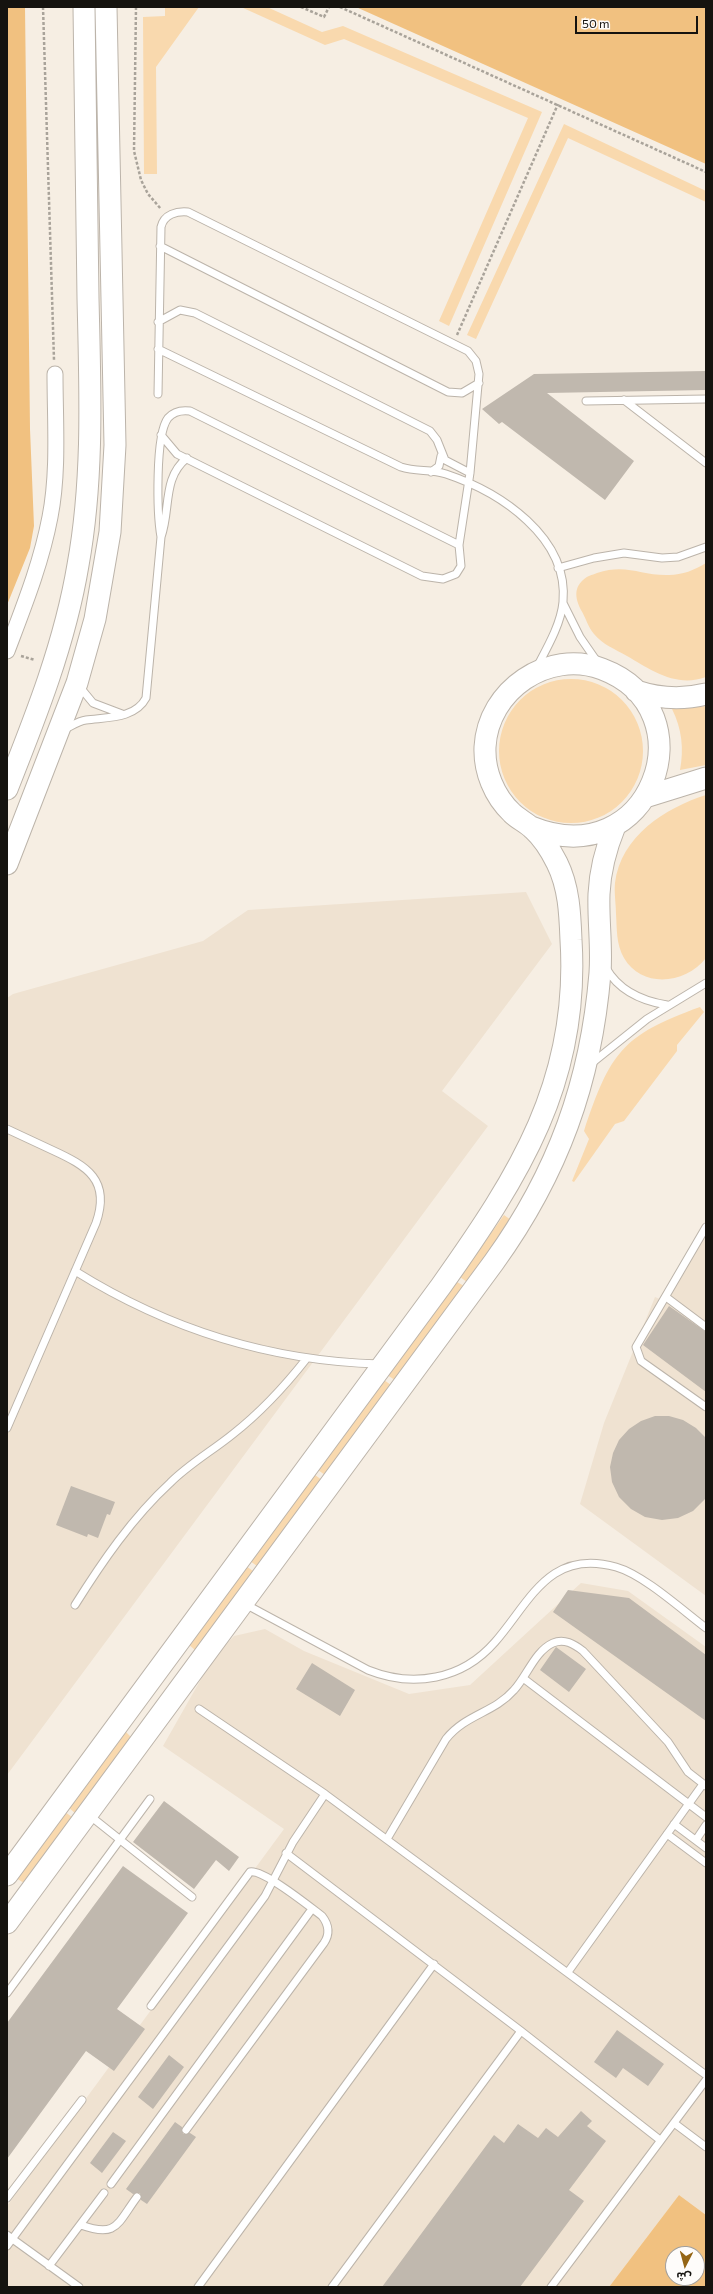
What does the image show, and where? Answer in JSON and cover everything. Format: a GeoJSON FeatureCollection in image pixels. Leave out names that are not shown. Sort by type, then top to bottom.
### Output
{"type":"FeatureCollection","features":[{"type":"Feature","properties":{"kind":"main road"},"geometry":{"type":"LineString","coordinates":[[7,789],[38,710],[62,638],[78,564],[88,489],[90,400],[84,7]]}},
{"type":"Feature","properties":{"kind":"main road"},"geometry":{"type":"LineString","coordinates":[[7,864],[77,683],[95,619],[104,576],[110,532],[115,474],[106,7]]}},
{"type":"Feature","properties":{"kind":"main road"},"geometry":{"type":"LineString","coordinates":[[568,664],[591,666],[602,669],[615,675],[636,691],[652,715],[659,743],[657,771],[646,797],[637,808],[615,826],[595,834],[573,837],[559,836],[531,827],[520,820],[501,800],[489,776],[485,749],[490,722],[503,698],[523,679],[534,673],[551,667],[568,664]]}},
{"type":"Feature","properties":{"kind":"main road"},"geometry":{"type":"LineString","coordinates":[[636,691],[664,698],[679,698],[706,694]]}},
{"type":"Feature","properties":{"kind":"main road"},"geometry":{"type":"LineString","coordinates":[[26,816],[19,811],[16,803],[34,752],[38,710]]}},
{"type":"Feature","properties":{"kind":"main road"},"geometry":{"type":"LineString","coordinates":[[646,797],[706,778]]}},
{"type":"Feature","properties":{"kind":"main road"},"geometry":{"type":"LineString","coordinates":[[7,1923],[498,1257],[531,1207],[552,1167],[569,1126],[586,1068],[596,1011],[601,958],[600,880],[605,853],[615,826]]}},
{"type":"Feature","properties":{"kind":"main road"},"geometry":{"type":"LineString","coordinates":[[531,827],[554,858],[567,895],[572,974],[561,1088],[552,1126],[530,1178],[515,1202],[515,1206],[522,1210],[531,1207]]}},
{"type":"Feature","properties":{"kind":"main road"},"geometry":{"type":"LineString","coordinates":[[7,1875],[465,1252],[512,1181],[535,1136],[548,1102],[564,1046]]}},
{"type":"Feature","properties":{"kind":"street"},"geometry":{"type":"LineString","coordinates":[[14,653],[50,516],[54,470],[55,374]]}},
{"type":"Feature","properties":{"kind":"lane"},"geometry":{"type":"LineString","coordinates":[[158,394],[158,322],[162,223],[169,215],[176,212],[188,212],[468,351],[479,368],[479,383],[469,483],[459,545],[461,562],[456,574],[443,579],[429,579],[187,458],[171,449],[161,435]]}},
{"type":"Feature","properties":{"kind":"lane"},"geometry":{"type":"LineString","coordinates":[[160,246],[448,392],[462,393],[479,383]]}},
{"type":"Feature","properties":{"kind":"lane"},"geometry":{"type":"LineString","coordinates":[[158,322],[180,310],[195,313],[430,431],[437,440],[441,456],[439,466],[431,472]]}},
{"type":"Feature","properties":{"kind":"lane"},"geometry":{"type":"LineString","coordinates":[[158,349],[401,467],[411,470],[444,473],[469,483],[512,508],[533,525],[544,538],[558,568],[563,603],[580,637],[602,669]]}},
{"type":"Feature","properties":{"kind":"lane"},"geometry":{"type":"LineString","coordinates":[[586,401],[706,399]]}},
{"type":"Feature","properties":{"kind":"lane"},"geometry":{"type":"LineString","coordinates":[[624,400],[706,463]]}},
{"type":"Feature","properties":{"kind":"lane"},"geometry":{"type":"LineString","coordinates":[[161,537],[158,512],[161,435],[168,418],[172,414],[178,411],[190,411],[459,545]]}},
{"type":"Feature","properties":{"kind":"lane"},"geometry":{"type":"LineString","coordinates":[[441,456],[451,464],[470,473]]}},
{"type":"Feature","properties":{"kind":"lane"},"geometry":{"type":"LineString","coordinates":[[59,732],[80,722],[105,719],[122,714],[139,707],[146,698],[161,537],[166,518],[169,482],[175,469],[187,458]]}},
{"type":"Feature","properties":{"kind":"lane"},"geometry":{"type":"LineString","coordinates":[[558,568],[594,558],[624,553],[662,558],[678,557],[706,547]]}},
{"type":"Feature","properties":{"kind":"lane"},"geometry":{"type":"LineString","coordinates":[[534,673],[551,639],[563,603]]}},
{"type":"Feature","properties":{"kind":"lane"},"geometry":{"type":"LineString","coordinates":[[77,683],[93,703],[122,714]]}},
{"type":"Feature","properties":{"kind":"lane"},"geometry":{"type":"LineString","coordinates":[[601,958],[609,973],[620,986],[634,995],[650,1002],[666,1005]]}},
{"type":"Feature","properties":{"kind":"lane"},"geometry":{"type":"LineString","coordinates":[[586,1068],[627,1033],[666,1005],[706,983]]}},
{"type":"Feature","properties":{"kind":"lane"},"geometry":{"type":"LineString","coordinates":[[7,1129],[79,1162],[93,1176],[98,1185],[101,1204],[99,1214],[7,1428]]}},
{"type":"Feature","properties":{"kind":"lane"},"geometry":{"type":"LineString","coordinates":[[706,1227],[638,1342],[637,1353],[641,1361],[706,1406]]}},
{"type":"Feature","properties":{"kind":"lane"},"geometry":{"type":"LineString","coordinates":[[75,1271],[133,1305],[196,1331],[262,1350],[307,1358],[383,1364]]}},
{"type":"Feature","properties":{"kind":"lane"},"geometry":{"type":"LineString","coordinates":[[666,1297],[706,1327]]}},
{"type":"Feature","properties":{"kind":"lane"},"geometry":{"type":"LineString","coordinates":[[75,1605],[107,1556],[158,1495],[190,1465],[252,1418],[271,1401],[307,1358]]}},
{"type":"Feature","properties":{"kind":"lane"},"geometry":{"type":"LineString","coordinates":[[243,1603],[368,1670],[382,1675],[409,1680],[430,1679],[451,1674],[475,1660],[496,1641],[538,1586],[558,1572],[581,1565],[605,1565],[628,1572],[706,1628]]}},
{"type":"Feature","properties":{"kind":"lane"},"geometry":{"type":"LineString","coordinates":[[387,1839],[446,1739],[455,1728],[504,1699],[523,1678],[544,1649],[553,1643],[564,1641],[575,1644],[668,1742],[688,1772],[704,1785],[674,1824],[568,1972]]}},
{"type":"Feature","properties":{"kind":"lane"},"geometry":{"type":"LineString","coordinates":[[523,1678],[706,1817]]}},
{"type":"Feature","properties":{"kind":"lane"},"geometry":{"type":"LineString","coordinates":[[199,1709],[325,1794],[706,2075]]}},
{"type":"Feature","properties":{"kind":"lane"},"geometry":{"type":"LineString","coordinates":[[7,2246],[10,2237],[256,1908],[273,1882],[286,1853],[325,1794]]}},
{"type":"Feature","properties":{"kind":"lane"},"geometry":{"type":"LineString","coordinates":[[7,1993],[150,1800]]}},
{"type":"Feature","properties":{"kind":"lane"},"geometry":{"type":"LineString","coordinates":[[88,1814],[192,1897]]}},
{"type":"Feature","properties":{"kind":"lane"},"geometry":{"type":"LineString","coordinates":[[674,1824],[706,1848]]}},
{"type":"Feature","properties":{"kind":"lane"},"geometry":{"type":"LineString","coordinates":[[696,1840],[706,1825]]}},
{"type":"Feature","properties":{"kind":"lane"},"geometry":{"type":"LineString","coordinates":[[667,1834],[706,1863]]}},
{"type":"Feature","properties":{"kind":"lane"},"geometry":{"type":"LineString","coordinates":[[286,1853],[522,2031],[660,2140]]}},
{"type":"Feature","properties":{"kind":"lane"},"geometry":{"type":"LineString","coordinates":[[151,2006],[247,1875],[257,1872],[312,1909],[326,1921],[328,1926],[327,1938],[186,2130]]}},
{"type":"Feature","properties":{"kind":"lane"},"geometry":{"type":"LineString","coordinates":[[111,2184],[312,1909]]}},
{"type":"Feature","properties":{"kind":"lane"},"geometry":{"type":"LineString","coordinates":[[198,2287],[434,1964]]}},
{"type":"Feature","properties":{"kind":"lane"},"geometry":{"type":"LineString","coordinates":[[332,2287],[522,2031]]}},
{"type":"Feature","properties":{"kind":"lane"},"geometry":{"type":"LineString","coordinates":[[551,2287],[706,2080]]}},
{"type":"Feature","properties":{"kind":"lane"},"geometry":{"type":"LineString","coordinates":[[7,2198],[82,2100]]}},
{"type":"Feature","properties":{"kind":"lane"},"geometry":{"type":"LineString","coordinates":[[674,2123],[706,2147]]}},
{"type":"Feature","properties":{"kind":"lane"},"geometry":{"type":"LineString","coordinates":[[50,2266],[104,2193]]}},
{"type":"Feature","properties":{"kind":"lane"},"geometry":{"type":"LineString","coordinates":[[81,2225],[100,2231],[110,2230],[118,2223],[137,2197]]}},
{"type":"Feature","properties":{"kind":"lane"},"geometry":{"type":"LineString","coordinates":[[10,2237],[80,2287]]}},
{"type":"Feature","properties":{"kind":"path"},"geometry":{"type":"LineString","coordinates":[[43,7],[55,374]]}},
{"type":"Feature","properties":{"kind":"path"},"geometry":{"type":"LineString","coordinates":[[136,7],[134,151],[136,166],[148,194],[169,215]]}},
{"type":"Feature","properties":{"kind":"path"},"geometry":{"type":"LineString","coordinates":[[301,7],[324,17],[329,7]]}},
{"type":"Feature","properties":{"kind":"path"},"geometry":{"type":"LineString","coordinates":[[340,7],[706,172]]}},
{"type":"Feature","properties":{"kind":"path"},"geometry":{"type":"LineString","coordinates":[[453,344],[558,104]]}},
{"type":"Feature","properties":{"kind":"path"},"geometry":{"type":"LineString","coordinates":[[14,653],[31,659]]}},
{"type":"Feature","properties":{"kind":"shaded area"},"geometry":{"type":"Polygon","coordinates":[[[7,7],[25,7],[30,429],[34,526],[30,548],[7,605],[7,7]]]}},
{"type":"Feature","properties":{"kind":"shaded area"},"geometry":{"type":"Polygon","coordinates":[[[165,7],[199,7],[156,67],[157,174],[144,174],[143,17],[165,16],[165,7]]]}},
{"type":"Feature","properties":{"kind":"shaded area"},"geometry":{"type":"Polygon","coordinates":[[[241,7],[267,7],[322,32],[343,26],[542,112],[449,326],[439,321],[528,118],[344,39],[325,45],[241,7]]]}},
{"type":"Feature","properties":{"kind":"shaded area"},"geometry":{"type":"Polygon","coordinates":[[[356,7],[706,7],[706,164],[356,7]]]}},
{"type":"Feature","properties":{"kind":"shaded area"},"geometry":{"type":"Polygon","coordinates":[[[564,124],[706,191],[706,202],[568,138],[476,339],[467,335],[564,124]]]}},
{"type":"Feature","properties":{"kind":"shaded area"},"geometry":{"type":"Polygon","coordinates":[[[706,563],[706,677],[695,680],[674,679],[664,676],[645,667],[601,641],[592,631],[581,610],[576,595],[578,587],[583,580],[597,573],[608,570],[617,569],[659,575],[674,575],[688,572],[706,563]]]}},
{"type":"Feature","properties":{"kind":"shaded area"},"geometry":{"type":"Polygon","coordinates":[[[571,679],[592,682],[611,691],[622,700],[631,711],[640,730],[643,751],[640,772],[631,791],[622,802],[611,811],[592,820],[571,823],[550,820],[531,811],[520,802],[511,791],[502,772],[499,751],[502,730],[511,711],[520,700],[531,691],[550,682],[571,679]]]}},
{"type":"Feature","properties":{"kind":"shaded area"},"geometry":{"type":"Polygon","coordinates":[[[706,706],[706,765],[680,770],[682,754],[681,739],[678,724],[672,709],[706,706]]]}},
{"type":"Feature","properties":{"kind":"shaded area"},"geometry":{"type":"Polygon","coordinates":[[[706,795],[706,958],[697,967],[676,978],[664,979],[642,975],[632,968],[624,958],[618,942],[615,883],[619,866],[626,851],[647,826],[675,808],[706,795]]]}},
{"type":"Feature","properties":{"kind":"shaded area"},"geometry":{"type":"Polygon","coordinates":[[[526,892],[552,944],[442,1091],[488,1126],[7,1775],[7,998],[13,994],[203,941],[248,910],[526,892]]]}},
{"type":"Feature","properties":{"kind":"shaded area"},"geometry":{"type":"Polygon","coordinates":[[[700,1007],[704,1012],[677,1045],[677,1051],[624,1121],[615,1124],[574,1182],[572,1181],[589,1139],[584,1131],[593,1104],[602,1083],[622,1050],[636,1038],[653,1027],[700,1007]]]}},
{"type":"Feature","properties":{"kind":"shaded area"},"geometry":{"type":"Polygon","coordinates":[[[504,1215],[511,1220],[467,1282],[460,1277],[504,1215]]]}},
{"type":"Feature","properties":{"kind":"shaded area"},"geometry":{"type":"Polygon","coordinates":[[[706,1222],[706,1596],[580,1504],[604,1423],[655,1297],[660,1299],[706,1222]]]}},
{"type":"Feature","properties":{"kind":"shaded area"},"geometry":{"type":"Polygon","coordinates":[[[457,1282],[464,1286],[395,1380],[387,1375],[457,1282]]]}},
{"type":"Feature","properties":{"kind":"shaded area"},"geometry":{"type":"Polygon","coordinates":[[[384,1380],[391,1385],[325,1475],[318,1470],[384,1380]]]}},
{"type":"Feature","properties":{"kind":"shaded area"},"geometry":{"type":"Polygon","coordinates":[[[315,1475],[322,1480],[257,1566],[250,1561],[315,1475]]]}},
{"type":"Feature","properties":{"kind":"shaded area"},"geometry":{"type":"Polygon","coordinates":[[[246,1566],[253,1571],[195,1650],[188,1644],[246,1566]]]}},
{"type":"Feature","properties":{"kind":"shaded area"},"geometry":{"type":"Polygon","coordinates":[[[581,1583],[628,1591],[706,1647],[706,2215],[679,2195],[609,2287],[7,2287],[7,2206],[284,1829],[163,1746],[213,1658],[234,1636],[265,1629],[304,1651],[409,1694],[470,1685],[581,1583]]]}},
{"type":"Feature","properties":{"kind":"shaded area"},"geometry":{"type":"Polygon","coordinates":[[[125,1731],[131,1737],[75,1813],[68,1807],[125,1731]]]}},
{"type":"Feature","properties":{"kind":"shaded area"},"geometry":{"type":"Polygon","coordinates":[[[65,1812],[72,1817],[24,1883],[16,1878],[65,1812]]]}},
{"type":"Feature","properties":{"kind":"shaded area"},"geometry":{"type":"Polygon","coordinates":[[[679,2195],[706,2215],[706,2287],[609,2287],[679,2195]]]}},
{"type":"Feature","properties":{"kind":"building"},"geometry":{"type":"Polygon","coordinates":[[[706,371],[706,390],[547,393],[634,461],[605,500],[502,422],[499,424],[482,409],[534,374],[706,371]]]}},
{"type":"Feature","properties":{"kind":"building"},"geometry":{"type":"Polygon","coordinates":[[[669,1306],[706,1332],[706,1392],[643,1345],[669,1306]]]}},
{"type":"Feature","properties":{"kind":"building"},"geometry":{"type":"Polygon","coordinates":[[[655,1416],[669,1416],[683,1420],[696,1428],[706,1438],[706,1498],[693,1511],[678,1518],[662,1520],[645,1517],[631,1509],[619,1497],[612,1482],[610,1467],[613,1453],[619,1440],[629,1429],[641,1421],[655,1416]]]}},
{"type":"Feature","properties":{"kind":"building"},"geometry":{"type":"Polygon","coordinates":[[[71,1486],[115,1502],[110,1515],[107,1514],[98,1538],[88,1534],[87,1537],[56,1525],[71,1486]]]}},
{"type":"Feature","properties":{"kind":"building"},"geometry":{"type":"Polygon","coordinates":[[[568,1590],[629,1598],[706,1655],[706,1721],[553,1612],[568,1590]]]}},
{"type":"Feature","properties":{"kind":"building"},"geometry":{"type":"Polygon","coordinates":[[[556,1647],[586,1669],[569,1692],[540,1670],[556,1647]]]}},
{"type":"Feature","properties":{"kind":"building"},"geometry":{"type":"Polygon","coordinates":[[[312,1663],[355,1690],[340,1716],[296,1689],[312,1663]]]}},
{"type":"Feature","properties":{"kind":"building"},"geometry":{"type":"Polygon","coordinates":[[[164,1801],[239,1857],[229,1871],[216,1860],[194,1889],[133,1842],[164,1801]]]}},
{"type":"Feature","properties":{"kind":"building"},"geometry":{"type":"Polygon","coordinates":[[[123,1866],[188,1913],[117,2009],[145,2029],[114,2071],[86,2051],[7,2159],[7,2023],[123,1866]]]}},
{"type":"Feature","properties":{"kind":"building"},"geometry":{"type":"Polygon","coordinates":[[[617,2030],[664,2064],[648,2086],[623,2068],[616,2078],[594,2062],[617,2030]]]}},
{"type":"Feature","properties":{"kind":"building"},"geometry":{"type":"Polygon","coordinates":[[[169,2055],[184,2067],[153,2109],[138,2097],[169,2055]]]}},
{"type":"Feature","properties":{"kind":"building"},"geometry":{"type":"Polygon","coordinates":[[[581,2111],[592,2121],[587,2126],[606,2141],[569,2190],[584,2201],[520,2287],[382,2287],[494,2135],[504,2143],[518,2124],[538,2138],[546,2128],[558,2137],[581,2111]]]}},
{"type":"Feature","properties":{"kind":"building"},"geometry":{"type":"Polygon","coordinates":[[[175,2122],[182,2127],[183,2134],[190,2133],[196,2137],[147,2204],[141,2200],[140,2193],[133,2194],[126,2189],[175,2122]]]}},
{"type":"Feature","properties":{"kind":"building"},"geometry":{"type":"Polygon","coordinates":[[[113,2132],[126,2141],[102,2173],[90,2163],[113,2132]]]}}]}
